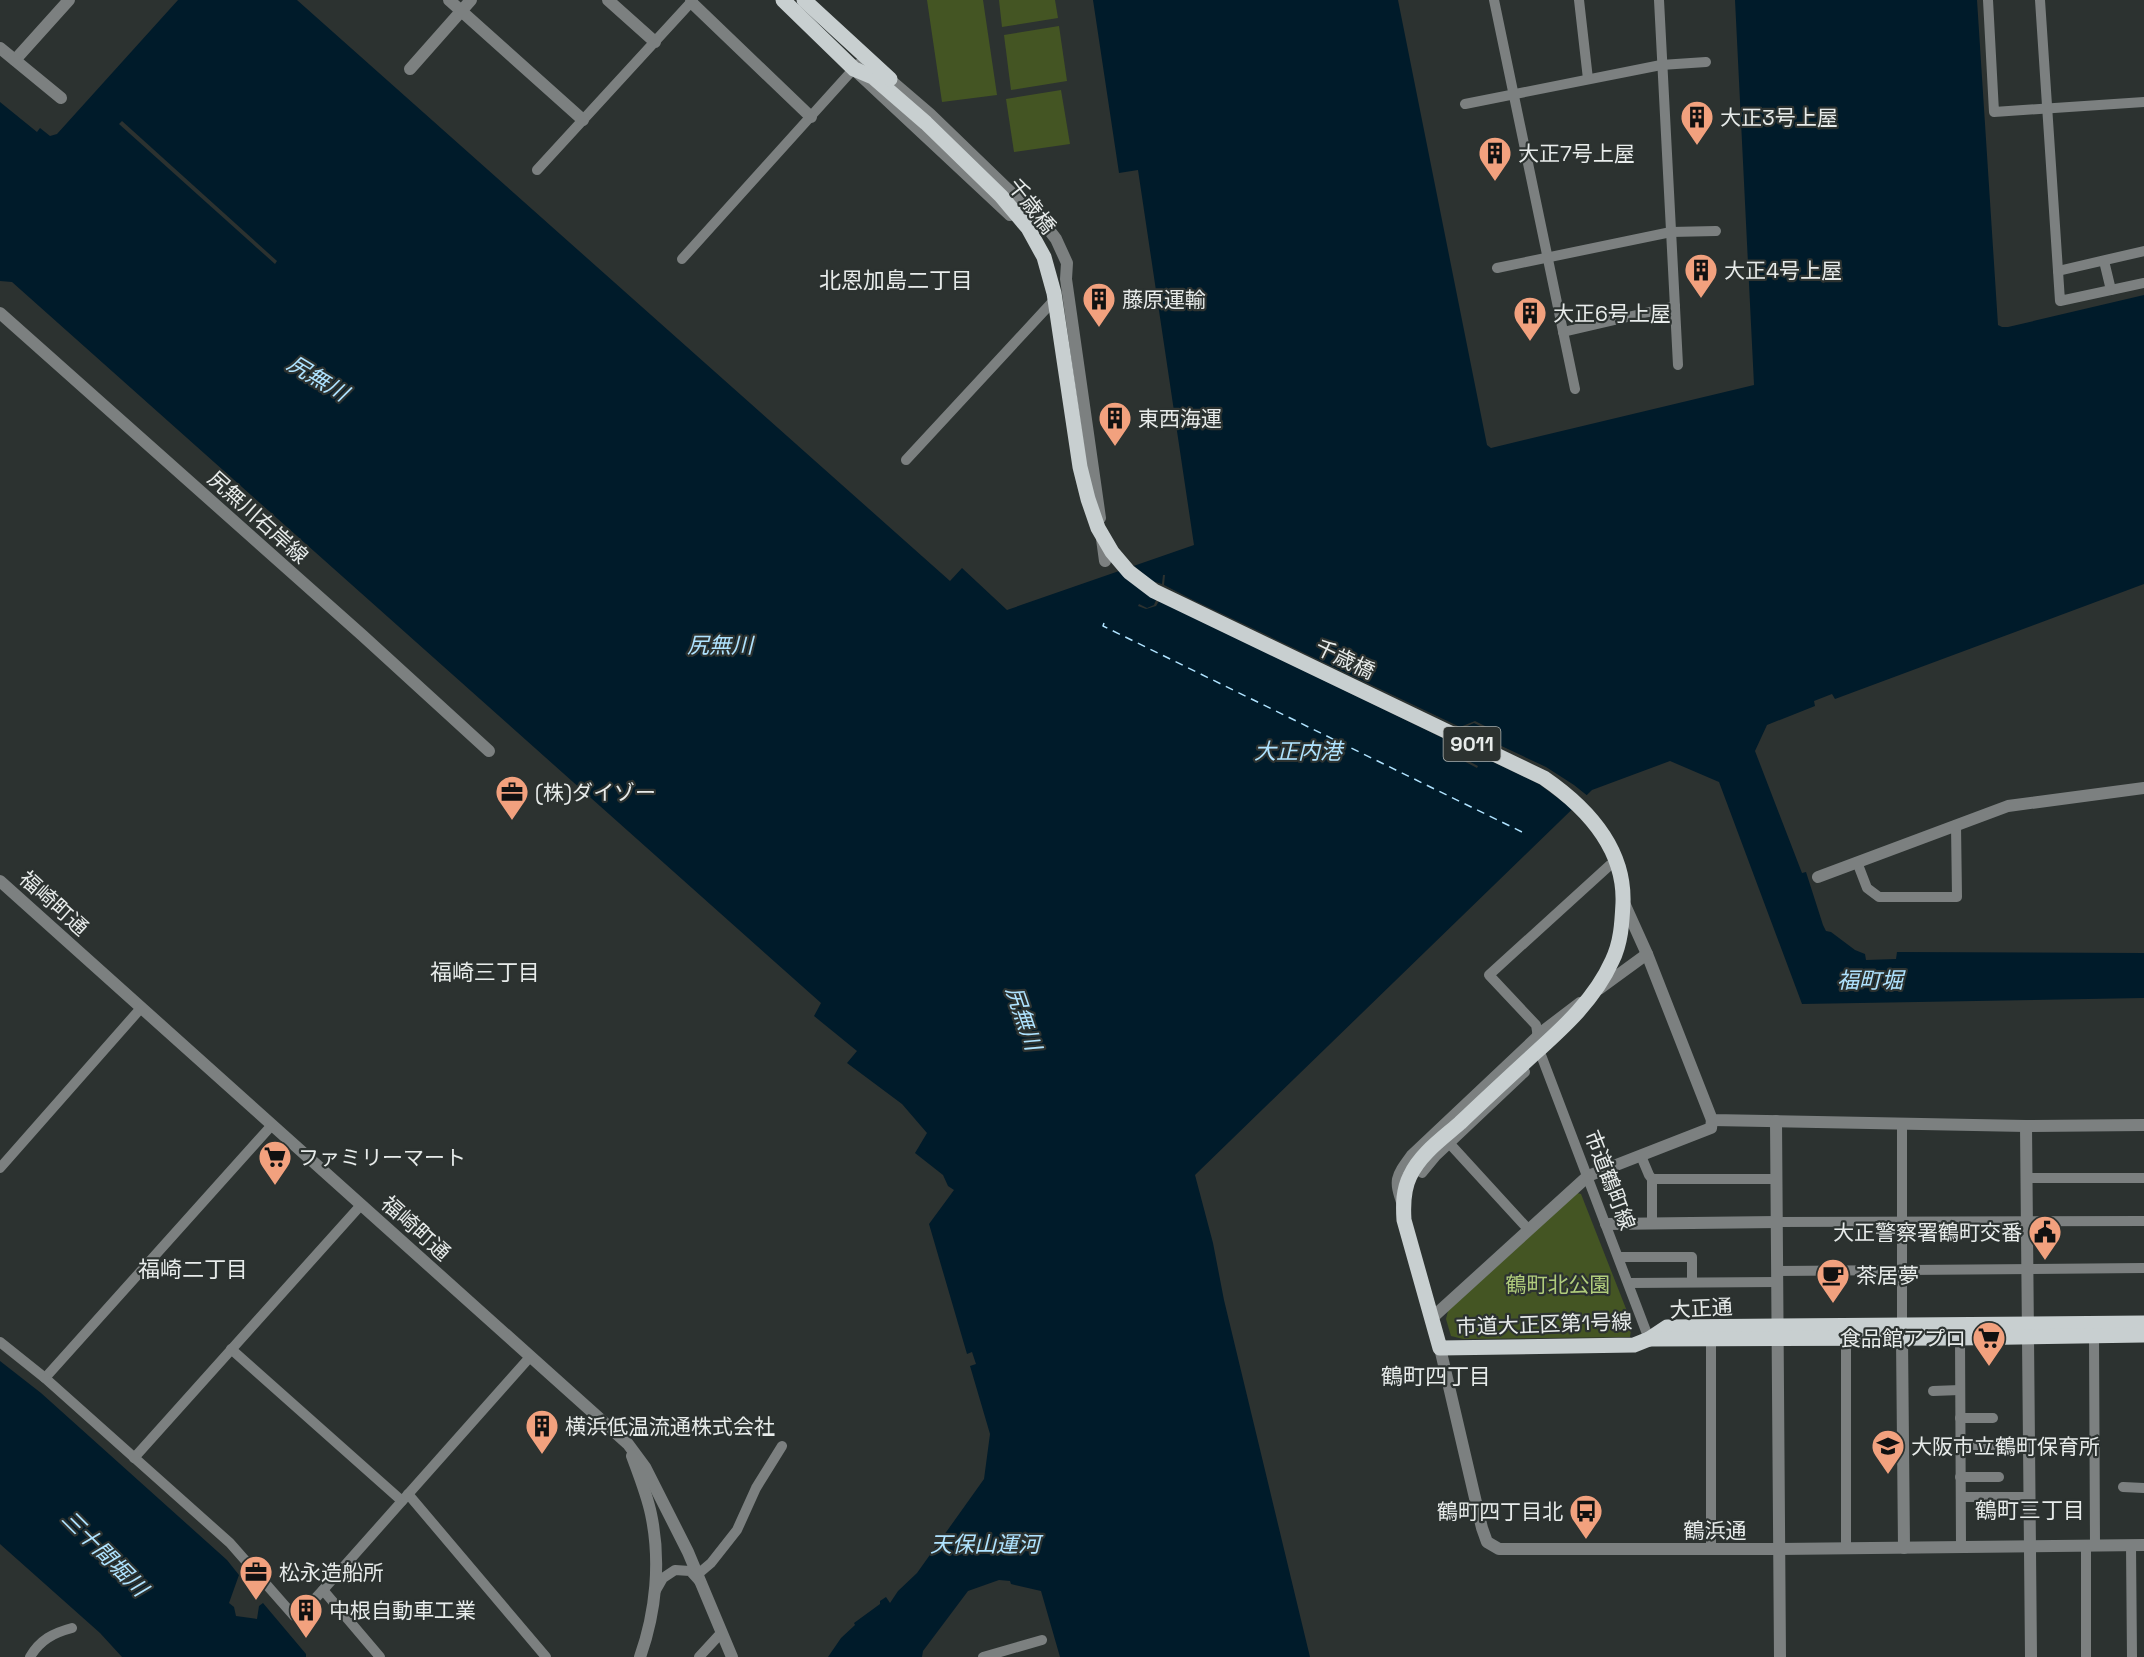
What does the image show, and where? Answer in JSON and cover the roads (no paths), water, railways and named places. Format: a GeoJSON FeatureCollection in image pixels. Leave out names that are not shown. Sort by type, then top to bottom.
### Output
{"type":"FeatureCollection","features":[{"type":"Feature","properties":{"kind":"main road"},"geometry":{"type":"LineString","coordinates":[[783,0],[859,63],[895,84],[908,107]]}},
{"type":"Feature","properties":{"kind":"main road"},"geometry":{"type":"LineString","coordinates":[[804,0],[859,63]]}},
{"type":"Feature","properties":{"kind":"main road","name":"千歳橋"},"geometry":{"type":"LineString","coordinates":[[859,63],[926,123],[1017,214],[1037,242],[1050,274],[1056,303],[1080,467],[1086,492],[1104,539],[1129,572],[1154,591],[1544,778],[1587,812],[1610,846],[1621,877],[1623,893],[1621,931],[1612,962],[1597,988],[1569,1022],[1429,1151],[1416,1175]]}},
{"type":"Feature","properties":{"kind":"main road"},"geometry":{"type":"LineString","coordinates":[[1416,1175],[1404,1199],[1404,1220],[1440,1348]]}},
{"type":"Feature","properties":{"kind":"main road","name":"大正通"},"geometry":{"type":"LineString","coordinates":[[1649,1339],[1711,1339],[1777,1332],[2027,1330],[2144,1323]]}},
{"type":"Feature","properties":{"kind":"main road","name":"大正通"},"geometry":{"type":"LineString","coordinates":[[1649,1339],[1667,1327],[1846,1338],[1902,1331],[1960,1338],[2027,1330],[2094,1336],[2144,1335]]}},
{"type":"Feature","properties":{"kind":"main road","name":"市道大正区第1号線"},"geometry":{"type":"LineString","coordinates":[[1440,1348],[1634,1345],[1649,1339]]}},
{"type":"Feature","properties":{"kind":"street"},"geometry":{"type":"LineString","coordinates":[[15,60],[69,0]]}},
{"type":"Feature","properties":{"kind":"street"},"geometry":{"type":"LineString","coordinates":[[449,0],[583,120]]}},
{"type":"Feature","properties":{"kind":"street"},"geometry":{"type":"LineString","coordinates":[[410,69],[471,0]]}},
{"type":"Feature","properties":{"kind":"street"},"geometry":{"type":"LineString","coordinates":[[608,0],[655,42]]}},
{"type":"Feature","properties":{"kind":"street"},"geometry":{"type":"LineString","coordinates":[[1494,0],[1575,389]]}},
{"type":"Feature","properties":{"kind":"street"},"geometry":{"type":"LineString","coordinates":[[1579,0],[1588,79]]}},
{"type":"Feature","properties":{"kind":"street"},"geometry":{"type":"LineString","coordinates":[[1659,0],[1678,365]]}},
{"type":"Feature","properties":{"kind":"street"},"geometry":{"type":"LineString","coordinates":[[1988,0],[1994,112],[2144,102]]}},
{"type":"Feature","properties":{"kind":"street"},"geometry":{"type":"LineString","coordinates":[[2040,0],[2060,301],[2144,283]]}},
{"type":"Feature","properties":{"kind":"street"},"geometry":{"type":"LineString","coordinates":[[537,170],[691,1],[811,117]]}},
{"type":"Feature","properties":{"kind":"street"},"geometry":{"type":"LineString","coordinates":[[0,48],[61,98]]}},
{"type":"Feature","properties":{"kind":"street"},"geometry":{"type":"LineString","coordinates":[[1465,104],[1661,65],[1707,62]]}},
{"type":"Feature","properties":{"kind":"street"},"geometry":{"type":"LineString","coordinates":[[682,259],[859,63],[1027,232],[1067,282]]}},
{"type":"Feature","properties":{"kind":"street"},"geometry":{"type":"LineString","coordinates":[[895,84],[930,114],[1046,226],[1056,239],[1067,263],[1067,282],[1105,561]]}},
{"type":"Feature","properties":{"kind":"street"},"geometry":{"type":"LineString","coordinates":[[1027,232],[1046,226]]}},
{"type":"Feature","properties":{"kind":"street"},"geometry":{"type":"LineString","coordinates":[[1497,268],[1671,232],[1716,231]]}},
{"type":"Feature","properties":{"kind":"street"},"geometry":{"type":"LineString","coordinates":[[2058,271],[2144,252]]}},
{"type":"Feature","properties":{"kind":"street"},"geometry":{"type":"LineString","coordinates":[[2104,261],[2111,290]]}},
{"type":"Feature","properties":{"kind":"street"},"geometry":{"type":"LineString","coordinates":[[906,460],[1067,282]]}},
{"type":"Feature","properties":{"kind":"street"},"geometry":{"type":"LineString","coordinates":[[1563,332],[1675,306]]}},
{"type":"Feature","properties":{"kind":"street","name":"尻無川右岸線"},"geometry":{"type":"LineString","coordinates":[[0,313],[489,751]]}},
{"type":"Feature","properties":{"kind":"street"},"geometry":{"type":"LineString","coordinates":[[1818,877],[2008,806],[2144,788]]}},
{"type":"Feature","properties":{"kind":"street"},"geometry":{"type":"LineString","coordinates":[[1857,862],[1867,888],[1879,897],[1957,897],[1956,825]]}},
{"type":"Feature","properties":{"kind":"street"},"geometry":{"type":"LineString","coordinates":[[1433,1317],[1588,1176],[1712,1128],[1712,1120],[1610,865],[1490,975],[1536,1025],[1538,1035]]}},
{"type":"Feature","properties":{"kind":"street","name":"福崎町通"},"geometry":{"type":"LineString","coordinates":[[1,884],[628,1444],[645,1467],[701,1580],[732,1657]]}},
{"type":"Feature","properties":{"kind":"street"},"geometry":{"type":"LineString","coordinates":[[1403,1210],[1395,1185],[1398,1174],[1411,1155],[1538,1035],[1647,954]]}},
{"type":"Feature","properties":{"kind":"street"},"geometry":{"type":"LineString","coordinates":[[0,1168],[141,1008]]}},
{"type":"Feature","properties":{"kind":"street","name":"市道鶴町線"},"geometry":{"type":"LineString","coordinates":[[1538,1035],[1541,1055],[1649,1339]]}},
{"type":"Feature","properties":{"kind":"street"},"geometry":{"type":"LineString","coordinates":[[1416,1175],[1541,1055]]}},
{"type":"Feature","properties":{"kind":"street"},"geometry":{"type":"LineString","coordinates":[[1712,1120],[2026,1126],[2144,1125]]}},
{"type":"Feature","properties":{"kind":"street"},"geometry":{"type":"LineString","coordinates":[[1776,1121],[1780,1657]]}},
{"type":"Feature","properties":{"kind":"street"},"geometry":{"type":"LineString","coordinates":[[1902,1124],[1904,1548]]}},
{"type":"Feature","properties":{"kind":"street"},"geometry":{"type":"LineString","coordinates":[[45,1378],[272,1125]]}},
{"type":"Feature","properties":{"kind":"street"},"geometry":{"type":"LineString","coordinates":[[2026,1126],[2031,1657]]}},
{"type":"Feature","properties":{"kind":"street"},"geometry":{"type":"LineString","coordinates":[[1450,1144],[1528,1229]]}},
{"type":"Feature","properties":{"kind":"street"},"geometry":{"type":"LineString","coordinates":[[1641,1156],[1648,1175],[1652,1179],[1652,1224]]}},
{"type":"Feature","properties":{"kind":"street"},"geometry":{"type":"LineString","coordinates":[[2027,1178],[2144,1178]]}},
{"type":"Feature","properties":{"kind":"street"},"geometry":{"type":"LineString","coordinates":[[1652,1179],[1776,1179]]}},
{"type":"Feature","properties":{"kind":"street"},"geometry":{"type":"LineString","coordinates":[[134,1458],[362,1205]]}},
{"type":"Feature","properties":{"kind":"street"},"geometry":{"type":"LineString","coordinates":[[1606,1224],[2144,1221]]}},
{"type":"Feature","properties":{"kind":"street"},"geometry":{"type":"LineString","coordinates":[[1619,1257],[1692,1257],[1692,1282]]}},
{"type":"Feature","properties":{"kind":"street"},"geometry":{"type":"LineString","coordinates":[[1629,1283],[1692,1282],[1902,1270],[2144,1268]]}},
{"type":"Feature","properties":{"kind":"street"},"geometry":{"type":"LineString","coordinates":[[2086,1657],[2094,1336]]}},
{"type":"Feature","properties":{"kind":"street"},"geometry":{"type":"LineString","coordinates":[[1846,1338],[1846,1549]]}},
{"type":"Feature","properties":{"kind":"street"},"geometry":{"type":"LineString","coordinates":[[1960,1338],[1961,1547]]}},
{"type":"Feature","properties":{"kind":"street"},"geometry":{"type":"LineString","coordinates":[[1711,1339],[1712,1549]]}},
{"type":"Feature","properties":{"kind":"street"},"geometry":{"type":"LineString","coordinates":[[0,1342],[45,1378],[230,1543],[294,1616],[300,1615],[530,1357]]}},
{"type":"Feature","properties":{"kind":"street","name":"鶴浜通"},"geometry":{"type":"LineString","coordinates":[[1440,1348],[1482,1528],[1487,1542],[1499,1549],[1846,1549],[2138,1545]]}},
{"type":"Feature","properties":{"kind":"street"},"geometry":{"type":"LineString","coordinates":[[231,1349],[405,1498],[546,1657]]}},
{"type":"Feature","properties":{"kind":"street"},"geometry":{"type":"LineString","coordinates":[[1933,1391],[1960,1390]]}},
{"type":"Feature","properties":{"kind":"street"},"geometry":{"type":"LineString","coordinates":[[1960,1418],[1993,1418]]}},
{"type":"Feature","properties":{"kind":"street"},"geometry":{"type":"LineString","coordinates":[[628,1444],[654,1530],[655,1592],[640,1657]]}},
{"type":"Feature","properties":{"kind":"street"},"geometry":{"type":"LineString","coordinates":[[1960,1445],[1993,1444]]}},
{"type":"Feature","properties":{"kind":"street"},"geometry":{"type":"LineString","coordinates":[[655,1592],[663,1578],[675,1570],[690,1571],[701,1580],[711,1563],[737,1530],[756,1488],[782,1446]]}},
{"type":"Feature","properties":{"kind":"street"},"geometry":{"type":"LineString","coordinates":[[1960,1477],[1999,1477]]}},
{"type":"Feature","properties":{"kind":"street"},"geometry":{"type":"LineString","coordinates":[[2123,1487],[2144,1488]]}},
{"type":"Feature","properties":{"kind":"street"},"geometry":{"type":"LineString","coordinates":[[1961,1497],[2028,1497]]}},
{"type":"Feature","properties":{"kind":"street"},"geometry":{"type":"LineString","coordinates":[[2132,1657],[2138,1545]]}},
{"type":"Feature","properties":{"kind":"street"},"geometry":{"type":"LineString","coordinates":[[322,1590],[380,1657]]}},
{"type":"Feature","properties":{"kind":"street"},"geometry":{"type":"LineString","coordinates":[[30,1657],[44,1640],[56,1632],[72,1628]]}},
{"type":"Feature","properties":{"kind":"street"},"geometry":{"type":"LineString","coordinates":[[699,1657],[722,1632]]}},
{"type":"Feature","properties":{"kind":"street"},"geometry":{"type":"LineString","coordinates":[[983,1657],[1042,1640]]}},
{"type":"Feature","properties":{"kind":"water"},"geometry":{"type":"Polygon","coordinates":[[[178,0],[297,0],[950,581],[962,568],[1007,610],[1194,545],[1138,170],[1119,173],[1093,0],[1398,0],[1487,445],[1491,448],[1754,385],[1735,0],[1977,0],[1998,325],[2008,327],[2144,295],[2144,584],[1835,699],[1832,694],[1814,701],[1815,706],[1767,725],[1755,751],[1802,873],[1806,872],[1826,931],[1865,954],[1866,960],[1896,959],[1897,952],[2144,953],[2144,998],[1802,1004],[1719,782],[1670,761],[1592,790],[1195,1175],[1310,1657],[1060,1657],[1041,1591],[1011,1584],[1010,1581],[999,1580],[968,1591],[923,1651],[922,1657],[828,1657],[841,1638],[855,1625],[854,1623],[886,1597],[890,1603],[898,1591],[917,1573],[984,1479],[990,1434],[970,1366],[976,1364],[972,1352],[967,1354],[929,1224],[954,1190],[948,1186],[943,1175],[915,1153],[927,1133],[902,1104],[847,1063],[857,1051],[814,1016],[821,1003],[12,282],[0,281],[0,102],[37,132],[40,128],[50,136],[57,134],[178,0]]]}},
{"type":"Feature","properties":{"kind":"water","name":"三十間堀川"},"geometry":{"type":"Polygon","coordinates":[[[0,1361],[41,1393],[227,1560],[239,1575],[229,1603],[234,1607],[236,1616],[257,1619],[259,1606],[263,1603],[306,1654],[306,1657],[122,1657],[100,1633],[0,1544],[0,1361]]]}},
{"type":"Feature","properties":{"kind":"place","name":"大正3号上屋"},"geometry":{"type":"Point","coordinates":[1697,146]}},
{"type":"Feature","properties":{"kind":"place","name":"大正7号上屋"},"geometry":{"type":"Point","coordinates":[1495,182]}},
{"type":"Feature","properties":{"kind":"place","name":"大正4号上屋"},"geometry":{"type":"Point","coordinates":[1701,299]}},
{"type":"Feature","properties":{"kind":"place","name":"藤原運輸"},"geometry":{"type":"Point","coordinates":[1099,328]}},
{"type":"Feature","properties":{"kind":"place","name":"大正6号上屋"},"geometry":{"type":"Point","coordinates":[1530,342]}},
{"type":"Feature","properties":{"kind":"place","name":"東西海運"},"geometry":{"type":"Point","coordinates":[1115,447]}},
{"type":"Feature","properties":{"kind":"place","name":"(株)ダイゾー"},"geometry":{"type":"Point","coordinates":[512,821]}},
{"type":"Feature","properties":{"kind":"place","name":"ファミリーマート"},"geometry":{"type":"Point","coordinates":[275,1186]}},
{"type":"Feature","properties":{"kind":"place","name":"大正警察署鶴町交番"},"geometry":{"type":"Point","coordinates":[2045,1261]}},
{"type":"Feature","properties":{"kind":"place","name":"茶居夢"},"geometry":{"type":"Point","coordinates":[1833,1304]}},
{"type":"Feature","properties":{"kind":"place","name":"食品館アプロ"},"geometry":{"type":"Point","coordinates":[1989,1367]}},
{"type":"Feature","properties":{"kind":"place","name":"横浜低温流通株式会社"},"geometry":{"type":"Point","coordinates":[542,1455]}},
{"type":"Feature","properties":{"kind":"place","name":"大阪市立鶴町保育所"},"geometry":{"type":"Point","coordinates":[1888,1475]}},
{"type":"Feature","properties":{"kind":"place","name":"鶴町四丁目北"},"geometry":{"type":"Point","coordinates":[1586,1540]}},
{"type":"Feature","properties":{"kind":"place","name":"松永造船所"},"geometry":{"type":"Point","coordinates":[256,1601]}},
{"type":"Feature","properties":{"kind":"place","name":"中根自動車工業"},"geometry":{"type":"Point","coordinates":[306,1639]}},
{"type":"Feature","properties":{"kind":"district","name":"北恩加島二丁目"},"geometry":{"type":"Point","coordinates":[896,280]}},
{"type":"Feature","properties":{"kind":"district","name":"福崎三丁目"},"geometry":{"type":"Point","coordinates":[485,972]}},
{"type":"Feature","properties":{"kind":"district","name":"福崎二丁目"},"geometry":{"type":"Point","coordinates":[193,1269]}},
{"type":"Feature","properties":{"kind":"district","name":"鶴町四丁目"},"geometry":{"type":"Point","coordinates":[1436,1376]}},
{"type":"Feature","properties":{"kind":"district","name":"鶴町三丁目"},"geometry":{"type":"Point","coordinates":[2030,1510]}},
{"type":"Feature","properties":{"kind":"water label","name":"尻無川"},"geometry":{"type":"Point","coordinates":[318,378]}},
{"type":"Feature","properties":{"kind":"water label","name":"尻無川"},"geometry":{"type":"Point","coordinates":[720,645]}},
{"type":"Feature","properties":{"kind":"water label","name":"大正内港"},"geometry":{"type":"Point","coordinates":[1298,751]}},
{"type":"Feature","properties":{"kind":"water label","name":"福町堀"},"geometry":{"type":"Point","coordinates":[1870,980]}},
{"type":"Feature","properties":{"kind":"water label","name":"尻無川"},"geometry":{"type":"Point","coordinates":[1024,1018]}},
{"type":"Feature","properties":{"kind":"water label","name":"天保山運河"},"geometry":{"type":"Point","coordinates":[985,1544]}},
{"type":"Feature","properties":{"kind":"park label","name":"鶴町北公園"},"geometry":{"type":"Point","coordinates":[1558,1284]}}]}
